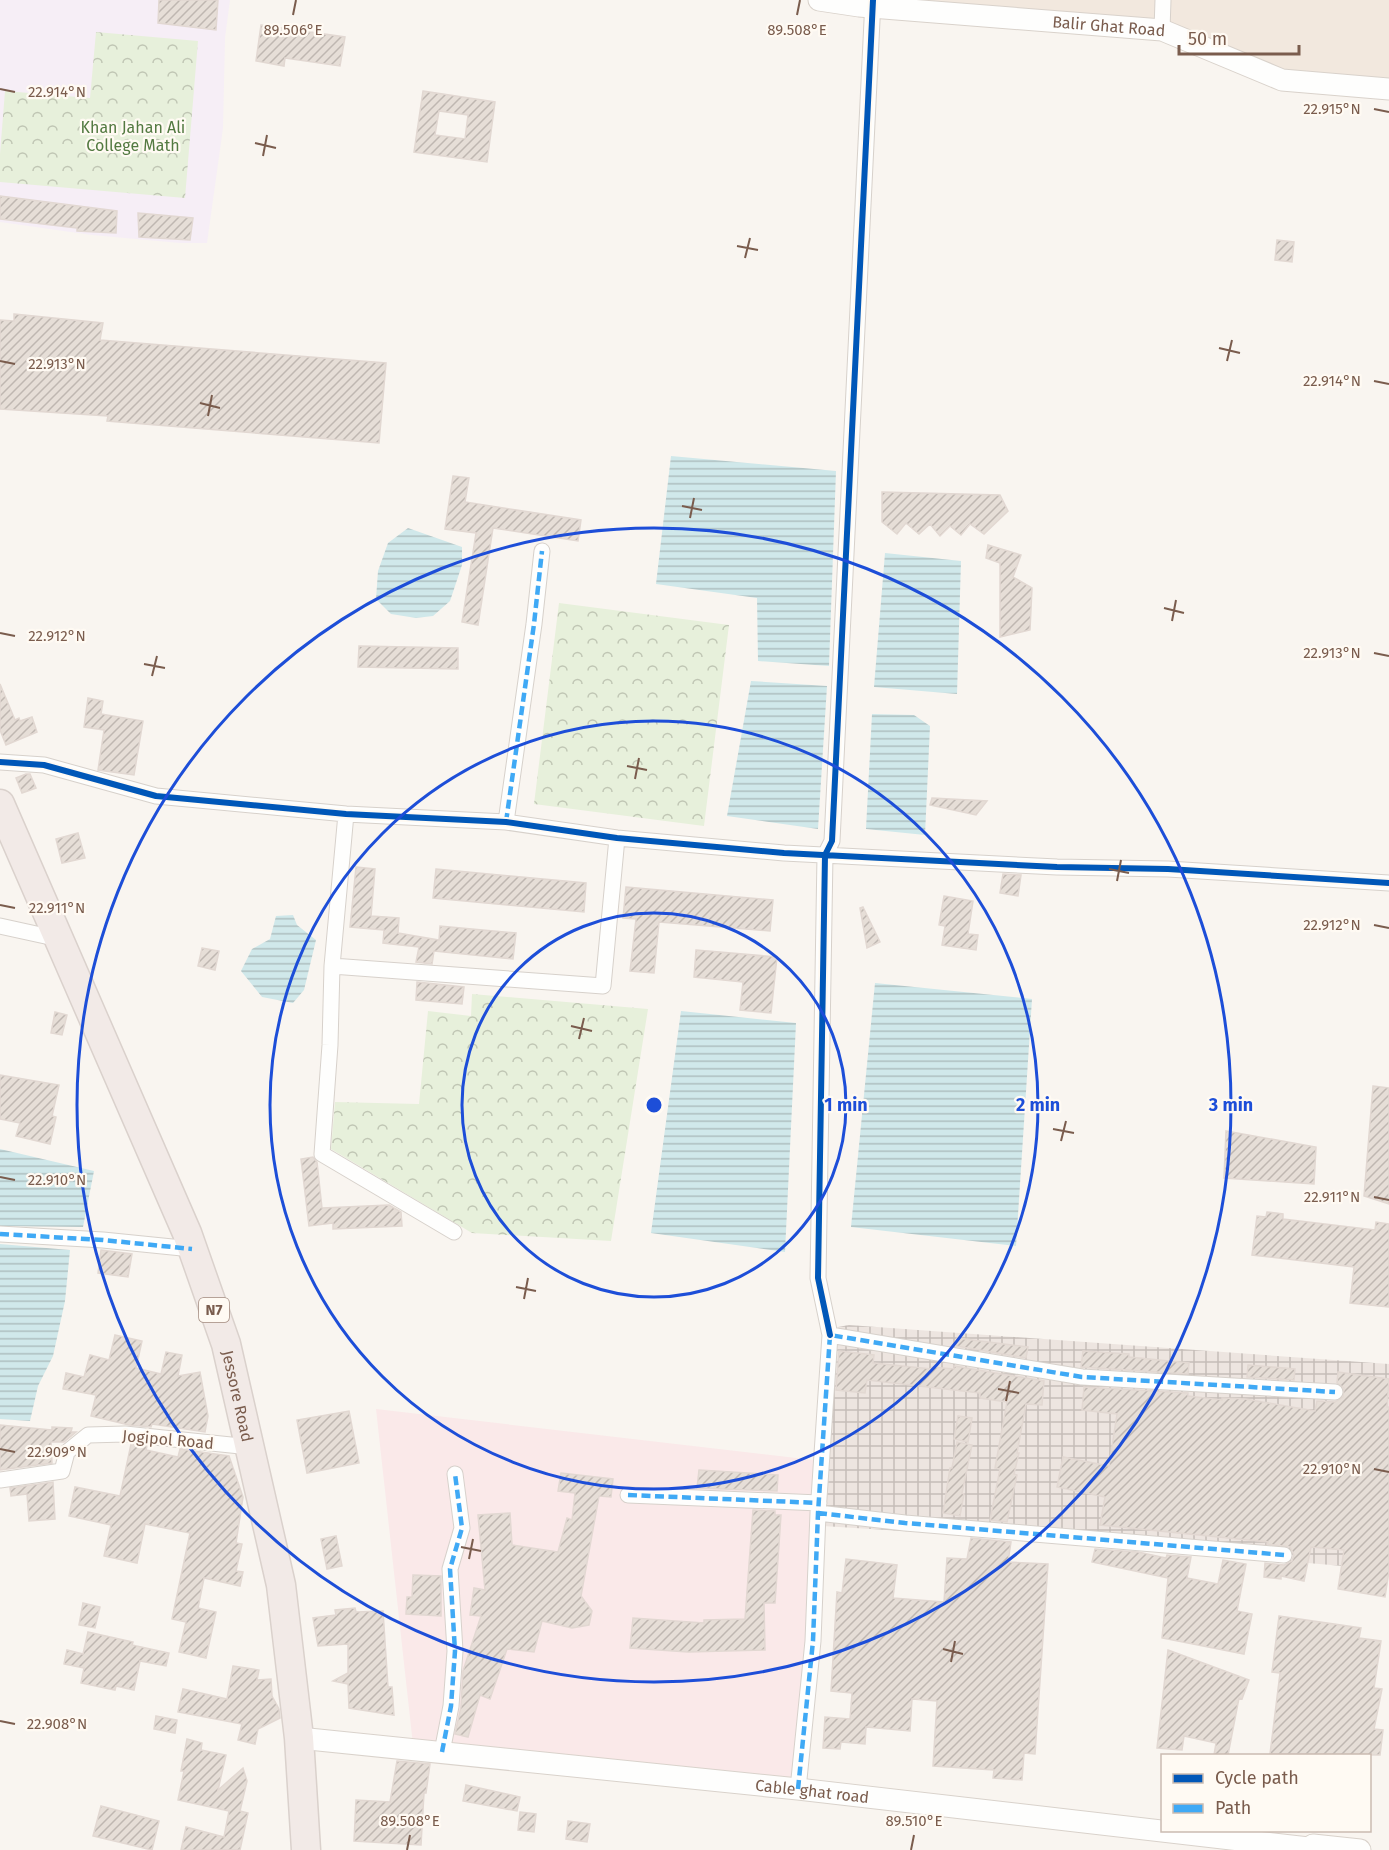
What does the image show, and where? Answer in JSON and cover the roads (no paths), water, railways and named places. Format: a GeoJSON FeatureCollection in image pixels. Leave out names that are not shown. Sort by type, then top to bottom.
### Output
{"type":"FeatureCollection","features":[{"type":"Feature","properties":{"kind":"highway","name":"Jessore Road"},"geometry":{"type":"LineString","coordinates":[[0,804],[192,1249],[226,1344],[282,1585],[299,1736],[306,1850]]}},
{"type":"Feature","properties":{"kind":"street","name":"Balir Ghat Road"},"geometry":{"type":"LineString","coordinates":[[819,0],[871,2],[1162,27],[1284,73],[1389,82]]}},
{"type":"Feature","properties":{"kind":"street"},"geometry":{"type":"LineString","coordinates":[[1162,27],[1163,0]]}},
{"type":"Feature","properties":{"kind":"street"},"geometry":{"type":"LineString","coordinates":[[799,1787],[813,1641],[830,1335],[818,1278],[825,855],[832,841],[871,2]]}},
{"type":"Feature","properties":{"kind":"street","name":"Balir Ghat Road"},"geometry":{"type":"LineString","coordinates":[[1162,27],[1282,80],[1389,89]]}},
{"type":"Feature","properties":{"kind":"street"},"geometry":{"type":"LineString","coordinates":[[506,822],[542,551]]}},
{"type":"Feature","properties":{"kind":"street"},"geometry":{"type":"LineString","coordinates":[[0,762],[44,765],[156,795],[346,814],[506,822],[617,838],[825,855],[1057,867],[1168,869],[1389,883]]}},
{"type":"Feature","properties":{"kind":"street"},"geometry":{"type":"LineString","coordinates":[[346,814],[332,966],[330,1045],[322,1154],[454,1232]]}},
{"type":"Feature","properties":{"kind":"street"},"geometry":{"type":"LineString","coordinates":[[332,966],[603,986],[617,838]]}},
{"type":"Feature","properties":{"kind":"street"},"geometry":{"type":"LineString","coordinates":[[0,926],[59,939]]}},
{"type":"Feature","properties":{"kind":"street"},"geometry":{"type":"LineString","coordinates":[[0,1234],[103,1240],[192,1249]]}},
{"type":"Feature","properties":{"kind":"street"},"geometry":{"type":"LineString","coordinates":[[830,1335],[1082,1377],[1335,1392]]}},
{"type":"Feature","properties":{"kind":"street","name":"Jogipol Road"},"geometry":{"type":"LineString","coordinates":[[0,1480],[62,1471],[67,1452],[88,1435],[125,1434],[250,1447]]}},
{"type":"Feature","properties":{"kind":"street"},"geometry":{"type":"LineString","coordinates":[[442,1750],[451,1706],[455,1651],[450,1569],[462,1528],[455,1474]]}},
{"type":"Feature","properties":{"kind":"street"},"geometry":{"type":"LineString","coordinates":[[628,1495],[819,1508],[905,1523],[1284,1555]]}},
{"type":"Feature","properties":{"kind":"street","name":"Cable ghat road"},"geometry":{"type":"LineString","coordinates":[[299,1736],[1161,1827]]}},
{"type":"Feature","properties":{"kind":"street","name":"Cable ghat road"},"geometry":{"type":"LineString","coordinates":[[799,1787],[1161,1830]]}},
{"type":"Feature","properties":{"kind":"street","name":"Cable ghat road"},"geometry":{"type":"LineString","coordinates":[[1175,1832],[1326,1850]]}},
{"type":"Feature","properties":{"kind":"street"},"geometry":{"type":"LineString","coordinates":[[1207,1832],[1360,1850]]}},
{"type":"Feature","properties":{"kind":"water"},"geometry":{"type":"Polygon","coordinates":[[[671,456],[836,471],[829,666],[758,661],[757,598],[656,584],[671,456]]]}},
{"type":"Feature","properties":{"kind":"water"},"geometry":{"type":"Polygon","coordinates":[[[408,528],[462,547],[462,565],[450,601],[433,616],[416,618],[391,614],[376,599],[378,571],[388,543],[408,528]]]}},
{"type":"Feature","properties":{"kind":"water"},"geometry":{"type":"Polygon","coordinates":[[[885,553],[961,561],[957,694],[874,687],[885,553]]]}},
{"type":"Feature","properties":{"kind":"water"},"geometry":{"type":"Polygon","coordinates":[[[751,681],[827,686],[818,829],[727,816],[751,681]]]}},
{"type":"Feature","properties":{"kind":"water"},"geometry":{"type":"Polygon","coordinates":[[[872,714],[914,715],[930,726],[925,835],[866,829],[872,714]]]}},
{"type":"Feature","properties":{"kind":"water"},"geometry":{"type":"Polygon","coordinates":[[[293,915],[297,925],[316,940],[304,990],[293,1003],[262,997],[241,971],[252,949],[270,939],[276,916],[293,915]]]}},
{"type":"Feature","properties":{"kind":"water"},"geometry":{"type":"Polygon","coordinates":[[[875,983],[1032,999],[1016,1246],[851,1227],[875,983]]]}},
{"type":"Feature","properties":{"kind":"water"},"geometry":{"type":"Polygon","coordinates":[[[681,1011],[796,1023],[785,1252],[651,1233],[681,1011]]]}},
{"type":"Feature","properties":{"kind":"water"},"geometry":{"type":"Polygon","coordinates":[[[0,1149],[94,1171],[83,1227],[0,1226],[0,1149]]]}},
{"type":"Feature","properties":{"kind":"water"},"geometry":{"type":"Polygon","coordinates":[[[0,1244],[70,1250],[65,1301],[53,1356],[38,1386],[30,1421],[0,1419],[0,1244]]]}},
{"type":"Feature","properties":{"kind":"park label","name":"Khan Jahan Ali College Math"},"geometry":{"type":"Point","coordinates":[133,136]}}]}
